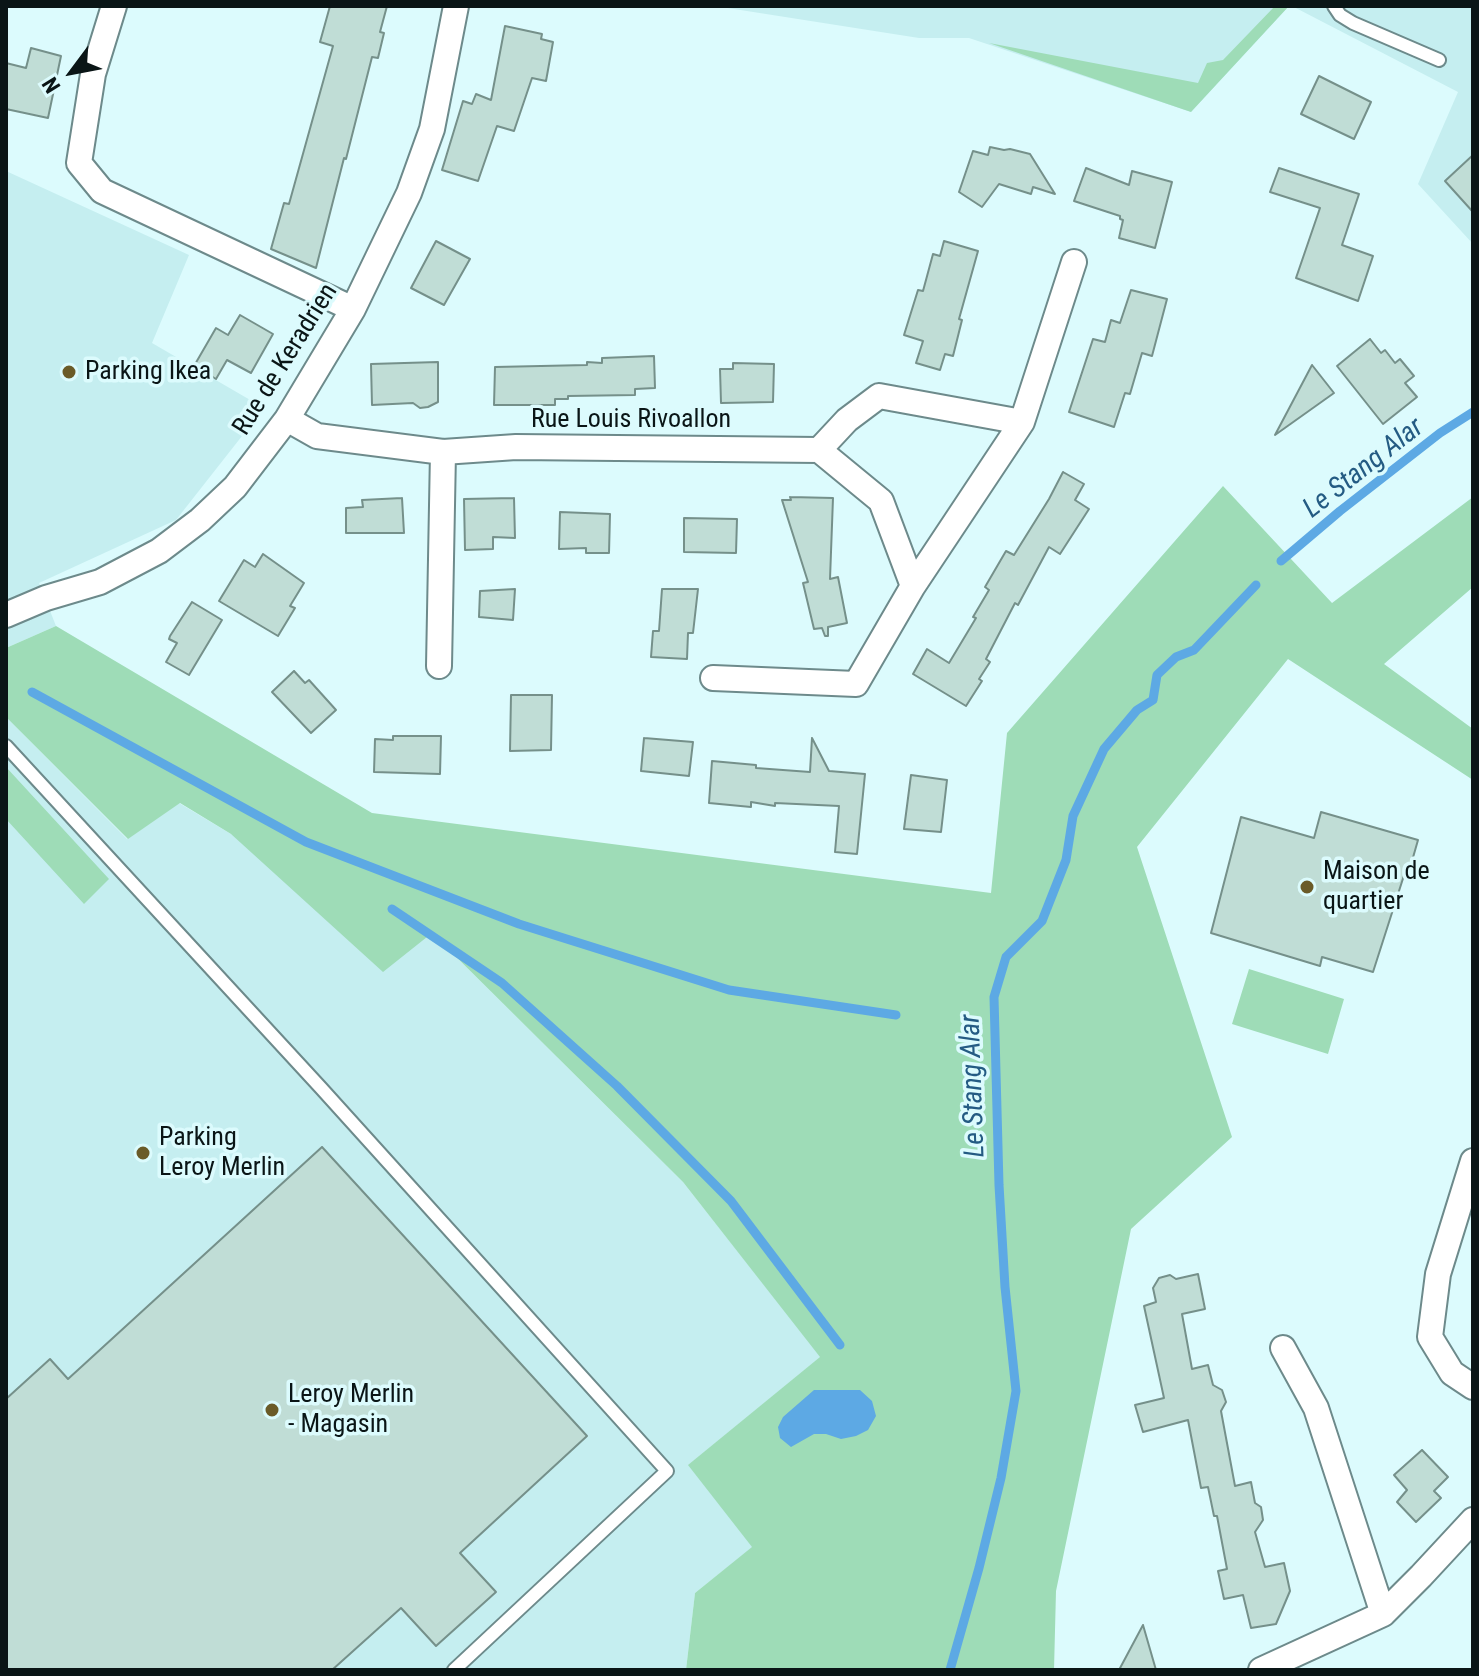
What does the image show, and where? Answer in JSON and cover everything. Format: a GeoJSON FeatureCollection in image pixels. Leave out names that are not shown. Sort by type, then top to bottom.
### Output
{"type":"FeatureCollection","features":[{"type":"Feature","properties":{"kind":"street"},"geometry":{"type":"LineString","coordinates":[[114,6],[93,74],[79,163],[102,191],[353,309]]}},
{"type":"Feature","properties":{"kind":"street","name":"Rue de Keradrien"},"geometry":{"type":"LineString","coordinates":[[6,615],[46,598],[100,582],[159,551],[200,520],[235,487],[287,419],[353,309],[409,193],[432,129],[456,6]]}},
{"type":"Feature","properties":{"kind":"street"},"geometry":{"type":"LineString","coordinates":[[713,678],[856,684],[913,586],[1022,422],[1074,262]]}},
{"type":"Feature","properties":{"kind":"street"},"geometry":{"type":"LineString","coordinates":[[913,586],[881,501],[819,450],[847,420],[879,396],[1022,422]]}},
{"type":"Feature","properties":{"kind":"street","name":"Rue Louis Rivoallon"},"geometry":{"type":"LineString","coordinates":[[287,419],[317,436],[443,452],[516,447],[819,450]]}},
{"type":"Feature","properties":{"kind":"street"},"geometry":{"type":"LineString","coordinates":[[439,666],[443,452]]}},
{"type":"Feature","properties":{"kind":"street"},"geometry":{"type":"LineString","coordinates":[[1473,1161],[1438,1274],[1430,1337],[1452,1373],[1473,1387]]}},
{"type":"Feature","properties":{"kind":"street"},"geometry":{"type":"LineString","coordinates":[[1283,1348],[1316,1408],[1383,1614]]}},
{"type":"Feature","properties":{"kind":"street"},"geometry":{"type":"LineString","coordinates":[[1261,1670],[1383,1614],[1473,1520]]}},
{"type":"Feature","properties":{"kind":"lane"},"geometry":{"type":"LineString","coordinates":[[1334,6],[1340,15],[1353,23],[1439,60]]}},
{"type":"Feature","properties":{"kind":"lane"},"geometry":{"type":"LineString","coordinates":[[6,746],[667,1471],[454,1670]]}},
{"type":"Feature","properties":{"kind":"shaded area"},"geometry":{"type":"Polygon","coordinates":[[[715,6],[1289,6],[1191,112],[969,38],[919,38],[715,6]]]}},
{"type":"Feature","properties":{"kind":"shaded area"},"geometry":{"type":"Polygon","coordinates":[[[1292,6],[1473,6],[1473,244],[1418,184],[1458,92],[1292,6]]]}},
{"type":"Feature","properties":{"kind":"shaded area"},"geometry":{"type":"Polygon","coordinates":[[[6,171],[189,255],[152,343],[264,408],[176,520],[39,583],[56,626],[6,648],[6,171]]]}},
{"type":"Feature","properties":{"kind":"shaded area"},"geometry":{"type":"Polygon","coordinates":[[[6,717],[127,839],[179,803],[231,834],[432,933],[683,1182],[821,1357],[689,1465],[753,1547],[695,1593],[686,1670],[6,1670],[6,717]]]}},
{"type":"Feature","properties":{"kind":"green space"},"geometry":{"type":"Polygon","coordinates":[[[1275,6],[1289,6],[1191,112],[989,43],[1198,83],[1207,63],[1223,60],[1275,6]]]}},
{"type":"Feature","properties":{"kind":"green space"},"geometry":{"type":"Polygon","coordinates":[[[1223,486],[1332,603],[1473,497],[1473,587],[1384,664],[1473,729],[1473,780],[1288,659],[1137,847],[1232,1137],[1131,1229],[1056,1591],[1054,1670],[686,1670],[695,1593],[752,1547],[688,1465],[820,1357],[683,1182],[432,933],[383,972],[231,834],[180,803],[128,839],[6,717],[6,648],[56,626],[372,813],[991,893],[1007,733],[1223,486]]]}},
{"type":"Feature","properties":{"kind":"green space"},"geometry":{"type":"Polygon","coordinates":[[[6,767],[109,879],[84,904],[6,819],[6,767]]]}},
{"type":"Feature","properties":{"kind":"green space"},"geometry":{"type":"Polygon","coordinates":[[[1249,969],[1344,999],[1328,1054],[1232,1024],[1249,969]]]}},
{"type":"Feature","properties":{"kind":"water"},"geometry":{"type":"Polygon","coordinates":[[[814,1390],[860,1390],[872,1401],[876,1416],[868,1430],[856,1436],[841,1439],[814,1434],[791,1447],[780,1438],[778,1427],[783,1417],[814,1390]]]}},
{"type":"Feature","properties":{"kind":"building"},"geometry":{"type":"Polygon","coordinates":[[[330,6],[387,6],[380,32],[384,33],[378,58],[372,57],[316,268],[271,249],[284,203],[289,204],[333,46],[320,42],[330,6]]]}},
{"type":"Feature","properties":{"kind":"building"},"geometry":{"type":"Polygon","coordinates":[[[505,26],[542,34],[541,39],[553,42],[546,81],[532,78],[514,131],[497,126],[478,181],[442,170],[463,101],[472,104],[476,94],[491,100],[505,26]]]}},
{"type":"Feature","properties":{"kind":"building"},"geometry":{"type":"Polygon","coordinates":[[[31,48],[61,56],[48,118],[6,109],[6,63],[26,68],[31,48]]]}},
{"type":"Feature","properties":{"kind":"building"},"geometry":{"type":"Polygon","coordinates":[[[1319,76],[1371,102],[1354,139],[1301,114],[1319,76]]]}},
{"type":"Feature","properties":{"kind":"building"},"geometry":{"type":"Polygon","coordinates":[[[990,147],[1030,154],[1055,194],[1033,187],[1031,194],[999,184],[982,207],[959,192],[973,151],[988,155],[990,147]]]}},
{"type":"Feature","properties":{"kind":"building"},"geometry":{"type":"Polygon","coordinates":[[[1473,155],[1473,212],[1445,181],[1473,155]]]}},
{"type":"Feature","properties":{"kind":"building"},"geometry":{"type":"Polygon","coordinates":[[[1086,168],[1129,185],[1132,171],[1172,182],[1155,248],[1119,238],[1123,220],[1120,216],[1074,201],[1086,168]]]}},
{"type":"Feature","properties":{"kind":"building"},"geometry":{"type":"Polygon","coordinates":[[[1279,168],[1359,194],[1342,245],[1373,256],[1358,301],[1296,278],[1320,208],[1270,192],[1279,168]]]}},
{"type":"Feature","properties":{"kind":"building"},"geometry":{"type":"Polygon","coordinates":[[[436,241],[470,259],[444,305],[411,288],[436,241]]]}},
{"type":"Feature","properties":{"kind":"building"},"geometry":{"type":"Polygon","coordinates":[[[944,241],[978,251],[959,319],[962,320],[953,356],[945,354],[940,370],[916,363],[923,341],[904,335],[918,290],[923,291],[933,254],[940,256],[944,241]]]}},
{"type":"Feature","properties":{"kind":"building"},"geometry":{"type":"Polygon","coordinates":[[[1131,290],[1167,299],[1152,356],[1142,353],[1130,394],[1125,393],[1114,427],[1069,412],[1093,339],[1105,342],[1111,320],[1120,323],[1131,290]]]}},
{"type":"Feature","properties":{"kind":"building"},"geometry":{"type":"Polygon","coordinates":[[[240,315],[273,334],[251,373],[227,360],[216,379],[194,366],[216,328],[228,335],[240,315]]]}},
{"type":"Feature","properties":{"kind":"building"},"geometry":{"type":"Polygon","coordinates":[[[1370,339],[1381,353],[1385,350],[1395,363],[1400,359],[1414,376],[1405,383],[1417,397],[1383,424],[1337,366],[1370,339]]]}},
{"type":"Feature","properties":{"kind":"building"},"geometry":{"type":"Polygon","coordinates":[[[654,356],[655,388],[635,389],[635,395],[568,396],[568,399],[555,399],[555,405],[494,405],[495,367],[587,365],[587,362],[602,363],[602,358],[654,356]]]}},
{"type":"Feature","properties":{"kind":"building"},"geometry":{"type":"Polygon","coordinates":[[[438,362],[438,402],[420,408],[413,403],[372,405],[371,364],[438,362]]]}},
{"type":"Feature","properties":{"kind":"building"},"geometry":{"type":"Polygon","coordinates":[[[733,363],[774,364],[773,402],[721,403],[720,369],[733,369],[733,363]]]}},
{"type":"Feature","properties":{"kind":"building"},"geometry":{"type":"Polygon","coordinates":[[[1312,365],[1334,393],[1275,435],[1312,365]]]}},
{"type":"Feature","properties":{"kind":"building"},"geometry":{"type":"Polygon","coordinates":[[[1063,472],[1084,484],[1075,500],[1089,509],[1060,554],[1049,547],[1018,605],[1015,603],[986,659],[990,662],[979,679],[982,681],[966,706],[913,674],[927,649],[949,663],[976,618],[973,617],[989,590],[985,587],[1006,551],[1014,555],[1063,472]]]}},
{"type":"Feature","properties":{"kind":"building"},"geometry":{"type":"Polygon","coordinates":[[[790,497],[833,498],[830,579],[838,577],[847,623],[828,627],[828,636],[822,628],[814,629],[803,583],[808,582],[782,500],[791,500],[790,497]]]}},
{"type":"Feature","properties":{"kind":"building"},"geometry":{"type":"Polygon","coordinates":[[[402,498],[404,533],[346,533],[346,508],[363,507],[362,500],[402,498]]]}},
{"type":"Feature","properties":{"kind":"building"},"geometry":{"type":"Polygon","coordinates":[[[514,498],[515,538],[493,537],[493,549],[465,550],[464,499],[514,498]]]}},
{"type":"Feature","properties":{"kind":"building"},"geometry":{"type":"Polygon","coordinates":[[[560,512],[610,514],[609,553],[586,553],[586,548],[559,549],[560,512]]]}},
{"type":"Feature","properties":{"kind":"building"},"geometry":{"type":"Polygon","coordinates":[[[684,518],[737,519],[736,553],[684,552],[684,518]]]}},
{"type":"Feature","properties":{"kind":"building"},"geometry":{"type":"Polygon","coordinates":[[[263,554],[304,583],[290,606],[295,608],[278,636],[219,601],[244,560],[255,567],[263,554]]]}},
{"type":"Feature","properties":{"kind":"building"},"geometry":{"type":"Polygon","coordinates":[[[515,589],[513,620],[479,617],[480,591],[515,589]]]}},
{"type":"Feature","properties":{"kind":"building"},"geometry":{"type":"Polygon","coordinates":[[[662,589],[698,589],[693,633],[688,633],[687,659],[651,657],[653,631],[659,631],[662,589]]]}},
{"type":"Feature","properties":{"kind":"building"},"geometry":{"type":"Polygon","coordinates":[[[192,602],[222,620],[189,675],[166,662],[177,643],[169,639],[170,636],[192,602]]]}},
{"type":"Feature","properties":{"kind":"building"},"geometry":{"type":"Polygon","coordinates":[[[294,671],[305,683],[309,680],[336,710],[311,733],[272,692],[294,671]]]}},
{"type":"Feature","properties":{"kind":"building"},"geometry":{"type":"Polygon","coordinates":[[[511,695],[552,695],[551,750],[510,751],[511,695]]]}},
{"type":"Feature","properties":{"kind":"building"},"geometry":{"type":"Polygon","coordinates":[[[393,736],[441,736],[440,774],[374,772],[375,739],[393,740],[393,736]]]}},
{"type":"Feature","properties":{"kind":"building"},"geometry":{"type":"Polygon","coordinates":[[[644,738],[693,742],[689,776],[641,771],[644,738]]]}},
{"type":"Feature","properties":{"kind":"building"},"geometry":{"type":"Polygon","coordinates":[[[812,738],[829,771],[865,774],[857,854],[835,852],[839,806],[775,803],[775,806],[751,802],[751,807],[709,803],[712,761],[810,772],[812,738]]]}},
{"type":"Feature","properties":{"kind":"building"},"geometry":{"type":"Polygon","coordinates":[[[911,775],[947,780],[941,832],[904,829],[911,775]]]}},
{"type":"Feature","properties":{"kind":"building","name":"Maison de quartier"},"geometry":{"type":"Polygon","coordinates":[[[1321,812],[1418,840],[1373,972],[1322,957],[1320,966],[1211,933],[1241,817],[1314,838],[1321,812]]]}},
{"type":"Feature","properties":{"kind":"building","name":"Leroy Merlin - Magasin"},"geometry":{"type":"Polygon","coordinates":[[[322,1147],[587,1436],[460,1553],[496,1592],[436,1646],[401,1608],[332,1670],[6,1670],[6,1399],[50,1359],[68,1379],[322,1147]]]}},
{"type":"Feature","properties":{"kind":"building"},"geometry":{"type":"Polygon","coordinates":[[[1198,1274],[1205,1309],[1182,1314],[1192,1369],[1208,1365],[1213,1385],[1222,1390],[1226,1402],[1221,1411],[1235,1486],[1251,1482],[1255,1503],[1261,1507],[1263,1520],[1255,1532],[1265,1567],[1284,1563],[1290,1591],[1276,1624],[1251,1628],[1243,1595],[1224,1599],[1218,1571],[1227,1569],[1217,1516],[1214,1516],[1208,1487],[1201,1488],[1188,1420],[1143,1432],[1135,1405],[1164,1398],[1144,1306],[1156,1302],[1153,1288],[1159,1278],[1170,1275],[1176,1279],[1198,1274]]]}},
{"type":"Feature","properties":{"kind":"building"},"geometry":{"type":"Polygon","coordinates":[[[1422,1450],[1448,1477],[1434,1491],[1441,1498],[1416,1522],[1397,1502],[1407,1490],[1394,1475],[1422,1450]]]}},
{"type":"Feature","properties":{"kind":"building"},"geometry":{"type":"Polygon","coordinates":[[[1143,1625],[1156,1670],[1119,1670],[1143,1625]]]}},
{"type":"Feature","properties":{"kind":"waterway","name":"Le Stang Alar"},"geometry":{"type":"LineString","coordinates":[[1281,561],[1440,433],[1473,412]]}},
{"type":"Feature","properties":{"kind":"waterway","name":"Le Stang Alar"},"geometry":{"type":"LineString","coordinates":[[950,1670],[1001,1478],[1016,1391],[1005,1287],[999,1185],[994,997],[1006,957],[1042,921],[1066,860],[1073,816],[1104,749],[1137,710],[1153,700],[1157,675],[1176,657],[1194,650],[1256,585]]}},
{"type":"Feature","properties":{"kind":"waterway"},"geometry":{"type":"LineString","coordinates":[[32,692],[306,842],[519,924],[729,990],[896,1015]]}},
{"type":"Feature","properties":{"kind":"waterway"},"geometry":{"type":"LineString","coordinates":[[392,909],[502,983],[617,1086],[731,1201],[840,1345]]}},
{"type":"Feature","properties":{"kind":"place","name":"Parking Ikea"},"geometry":{"type":"Point","coordinates":[69,372]}},
{"type":"Feature","properties":{"kind":"place","name":"Maison de quartier"},"geometry":{"type":"Point","coordinates":[1307,887]}},
{"type":"Feature","properties":{"kind":"place","name":"Parking Leroy Merlin"},"geometry":{"type":"Point","coordinates":[143,1153]}},
{"type":"Feature","properties":{"kind":"place","name":"Leroy Merlin - Magasin"},"geometry":{"type":"Point","coordinates":[272,1410]}}]}
